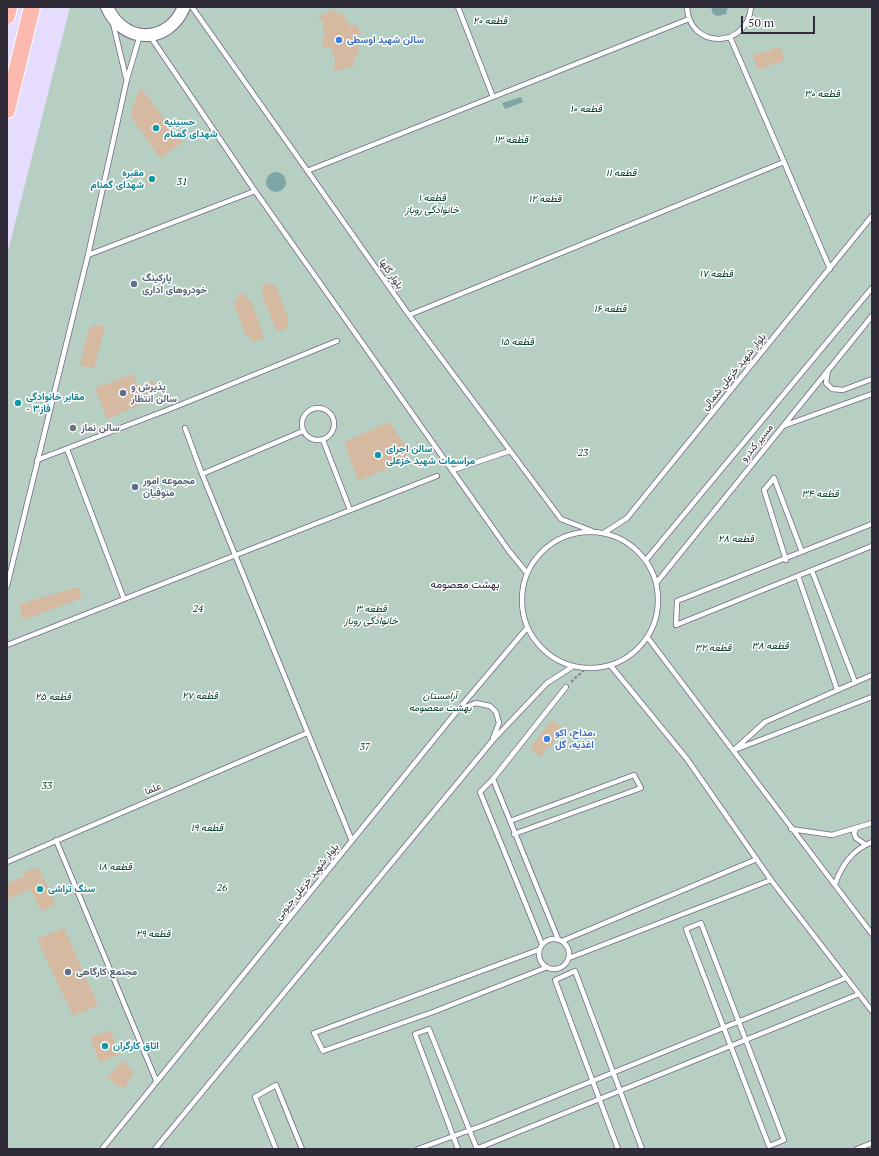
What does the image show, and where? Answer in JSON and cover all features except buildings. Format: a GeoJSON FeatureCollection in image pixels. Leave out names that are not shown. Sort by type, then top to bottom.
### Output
{"type":"FeatureCollection","features":[{"type":"Feature","properties":{"kind":"highway"},"geometry":{"type":"LineString","coordinates":[[7,16],[9,7]]}},
{"type":"Feature","properties":{"kind":"highway"},"geometry":{"type":"LineString","coordinates":[[7,110],[32,7]]}},
{"type":"Feature","properties":{"kind":"main road"},"geometry":{"type":"LineString","coordinates":[[109,12],[119,26],[129,32],[145,35],[167,29],[174,23],[184,7]]}},
{"type":"Feature","properties":{"kind":"lane","name":"بلوار گلها"},"geometry":{"type":"LineString","coordinates":[[192,7],[409,315],[561,519],[592,531]]}},
{"type":"Feature","properties":{"kind":"lane"},"geometry":{"type":"LineString","coordinates":[[458,7],[493,98]]}},
{"type":"Feature","properties":{"kind":"lane"},"geometry":{"type":"LineString","coordinates":[[687,7],[689,19],[694,27],[702,34],[711,38],[720,39],[730,37],[739,32],[746,25],[750,16],[751,7]]}},
{"type":"Feature","properties":{"kind":"lane"},"geometry":{"type":"LineString","coordinates":[[109,12],[127,79]]}},
{"type":"Feature","properties":{"kind":"lane"},"geometry":{"type":"LineString","coordinates":[[307,171],[689,19]]}},
{"type":"Feature","properties":{"kind":"lane"},"geometry":{"type":"LineString","coordinates":[[7,586],[88,255],[127,79],[145,35]]}},
{"type":"Feature","properties":{"kind":"lane"},"geometry":{"type":"LineString","coordinates":[[145,35],[509,551],[527,573]]}},
{"type":"Feature","properties":{"kind":"lane"},"geometry":{"type":"LineString","coordinates":[[730,37],[830,269]]}},
{"type":"Feature","properties":{"kind":"lane"},"geometry":{"type":"LineString","coordinates":[[409,315],[784,162]]}},
{"type":"Feature","properties":{"kind":"lane"},"geometry":{"type":"LineString","coordinates":[[88,255],[255,191]]}},
{"type":"Feature","properties":{"kind":"lane","name":"بلوار شهید خزعلی شمالی"},"geometry":{"type":"LineString","coordinates":[[604,533],[627,518],[872,216]]}},
{"type":"Feature","properties":{"kind":"lane"},"geometry":{"type":"LineString","coordinates":[[646,560],[872,288]]}},
{"type":"Feature","properties":{"kind":"lane","name":"مسیر کندرو"},"geometry":{"type":"LineString","coordinates":[[657,582],[872,316]]}},
{"type":"Feature","properties":{"kind":"lane"},"geometry":{"type":"LineString","coordinates":[[37,460],[175,407],[337,341]]}},
{"type":"Feature","properties":{"kind":"lane"},"geometry":{"type":"LineString","coordinates":[[828,370],[826,383],[832,389],[843,390],[872,379]]}},
{"type":"Feature","properties":{"kind":"lane"},"geometry":{"type":"LineString","coordinates":[[782,426],[872,394]]}},
{"type":"Feature","properties":{"kind":"lane"},"geometry":{"type":"LineString","coordinates":[[318,408],[328,411],[332,415],[334,425],[330,435],[322,440],[310,439],[303,431],[302,420],[308,412],[318,408]]}},
{"type":"Feature","properties":{"kind":"lane"},"geometry":{"type":"LineString","coordinates":[[185,428],[202,474],[352,841]]}},
{"type":"Feature","properties":{"kind":"lane"},"geometry":{"type":"LineString","coordinates":[[202,474],[303,431]]}},
{"type":"Feature","properties":{"kind":"lane"},"geometry":{"type":"LineString","coordinates":[[322,440],[350,510]]}},
{"type":"Feature","properties":{"kind":"lane"},"geometry":{"type":"LineString","coordinates":[[67,449],[124,599]]}},
{"type":"Feature","properties":{"kind":"lane"},"geometry":{"type":"LineString","coordinates":[[453,470],[510,451]]}},
{"type":"Feature","properties":{"kind":"lane"},"geometry":{"type":"LineString","coordinates":[[7,645],[437,476]]}},
{"type":"Feature","properties":{"kind":"lane"},"geometry":{"type":"LineString","coordinates":[[786,560],[764,490],[774,478],[802,552]]}},
{"type":"Feature","properties":{"kind":"lane"},"geometry":{"type":"LineString","coordinates":[[872,524],[802,552],[786,560],[677,601],[676,625],[872,546]]}},
{"type":"Feature","properties":{"kind":"lane"},"geometry":{"type":"LineString","coordinates":[[592,531],[604,533],[625,541],[635,548],[646,560],[657,582],[659,594],[658,611],[654,628],[638,650],[626,659],[611,666],[585,669],[572,666],[554,658],[538,645],[527,628],[522,610],[522,591],[527,573],[542,550],[565,536],[592,531]]}},
{"type":"Feature","properties":{"kind":"lane"},"geometry":{"type":"LineString","coordinates":[[812,571],[855,682]]}},
{"type":"Feature","properties":{"kind":"lane"},"geometry":{"type":"LineString","coordinates":[[798,576],[837,689]]}},
{"type":"Feature","properties":{"kind":"lane","name":"بلوار شهید خزعلی جنوبی"},"geometry":{"type":"LineString","coordinates":[[102,1149],[156,1080],[352,841],[457,710],[527,628]]}},
{"type":"Feature","properties":{"kind":"lane"},"geometry":{"type":"LineString","coordinates":[[648,638],[734,750],[791,829],[835,884],[872,934]]}},
{"type":"Feature","properties":{"kind":"lane"},"geometry":{"type":"LineString","coordinates":[[155,1149],[493,740],[547,683],[572,666]]}},
{"type":"Feature","properties":{"kind":"lane"},"geometry":{"type":"LineString","coordinates":[[611,666],[686,759],[772,880],[872,1012]]}},
{"type":"Feature","properties":{"kind":"lane"},"geometry":{"type":"LineString","coordinates":[[734,750],[765,722],[837,689],[872,675]]}},
{"type":"Feature","properties":{"kind":"lane"},"geometry":{"type":"LineString","coordinates":[[542,944],[480,792],[566,688]]}},
{"type":"Feature","properties":{"kind":"lane"},"geometry":{"type":"LineString","coordinates":[[734,750],[778,735],[872,697]]}},
{"type":"Feature","properties":{"kind":"lane"},"geometry":{"type":"LineString","coordinates":[[457,710],[476,703],[490,706],[496,712],[499,723],[493,740]]}},
{"type":"Feature","properties":{"kind":"lane","name":"علما"},"geometry":{"type":"LineString","coordinates":[[7,862],[307,733]]}},
{"type":"Feature","properties":{"kind":"lane"},"geometry":{"type":"LineString","coordinates":[[510,821],[634,775],[641,788],[514,834]]}},
{"type":"Feature","properties":{"kind":"lane"},"geometry":{"type":"LineString","coordinates":[[493,778],[514,834],[560,940],[568,948],[569,958]]}},
{"type":"Feature","properties":{"kind":"lane"},"geometry":{"type":"LineString","coordinates":[[791,829],[832,835],[872,823]]}},
{"type":"Feature","properties":{"kind":"lane"},"geometry":{"type":"LineString","coordinates":[[856,829],[854,833],[856,838],[866,845]]}},
{"type":"Feature","properties":{"kind":"lane"},"geometry":{"type":"LineString","coordinates":[[56,840],[156,1080]]}},
{"type":"Feature","properties":{"kind":"lane"},"geometry":{"type":"LineString","coordinates":[[835,884],[847,860],[872,842]]}},
{"type":"Feature","properties":{"kind":"lane"},"geometry":{"type":"LineString","coordinates":[[757,859],[560,940],[552,938],[542,944],[538,950],[314,1033],[323,1051],[433,1012],[545,968],[555,970],[564,966],[569,958],[772,880]]}},
{"type":"Feature","properties":{"kind":"lane"},"geometry":{"type":"LineString","coordinates":[[701,923],[739,1022],[784,1140],[769,1146],[686,929],[701,923]]}},
{"type":"Feature","properties":{"kind":"lane"},"geometry":{"type":"LineString","coordinates":[[538,950],[539,960],[545,968]]}},
{"type":"Feature","properties":{"kind":"lane"},"geometry":{"type":"LineString","coordinates":[[618,1149],[555,980],[574,971],[642,1149]]}},
{"type":"Feature","properties":{"kind":"lane"},"geometry":{"type":"LineString","coordinates":[[418,1149],[613,1073],[846,978]]}},
{"type":"Feature","properties":{"kind":"lane"},"geometry":{"type":"LineString","coordinates":[[458,1149],[415,1034],[429,1029],[476,1149],[859,994]]}},
{"type":"Feature","properties":{"kind":"lane"},"geometry":{"type":"LineString","coordinates":[[276,1149],[255,1097],[276,1085],[302,1149]]}},
{"type":"Feature","properties":{"kind":"lane"},"geometry":{"type":"LineString","coordinates":[[857,1149],[872,1143]]}},
{"type":"Feature","properties":{"kind":"path"},"geometry":{"type":"LineString","coordinates":[[566,688],[585,669]]}},
{"type":"Feature","properties":{"kind":"green space","name":"آرامستان بهشت معصومه"},"geometry":{"type":"Polygon","coordinates":[[[70,7],[872,7],[872,1149],[7,1149],[7,255],[70,7]]]}},
{"type":"Feature","properties":{"kind":"shaded area"},"geometry":{"type":"Polygon","coordinates":[[[711,7],[728,7],[726,14],[718,16],[713,14],[711,7]]]}},
{"type":"Feature","properties":{"kind":"shaded area"},"geometry":{"type":"Polygon","coordinates":[[[521,97],[523,102],[505,109],[502,103],[521,97]]]}},
{"type":"Feature","properties":{"kind":"shaded area"},"geometry":{"type":"Polygon","coordinates":[[[276,172],[283,175],[286,182],[283,189],[276,192],[269,189],[266,182],[269,175],[276,172]]]}},
{"type":"Feature","properties":{"kind":"place","name":"سالن شهید اوسطی"},"geometry":{"type":"Point","coordinates":[339,40]}},
{"type":"Feature","properties":{"kind":"place","name":"حسینیه شهدای گمنام"},"geometry":{"type":"Point","coordinates":[156,128]}},
{"type":"Feature","properties":{"kind":"place","name":"مقبره شهدای گمنام"},"geometry":{"type":"Point","coordinates":[152,179]}},
{"type":"Feature","properties":{"kind":"place","name":"پارکینگ خودروهای اداری"},"geometry":{"type":"Point","coordinates":[134,284]}},
{"type":"Feature","properties":{"kind":"place","name":"پذیرش و سالن انتظار"},"geometry":{"type":"Point","coordinates":[123,393]}},
{"type":"Feature","properties":{"kind":"place","name":"مقابر خانوادگی - فاز۳"},"geometry":{"type":"Point","coordinates":[18,403]}},
{"type":"Feature","properties":{"kind":"place","name":"سالن نماز"},"geometry":{"type":"Point","coordinates":[73,428]}},
{"type":"Feature","properties":{"kind":"place","name":"سالن اجرای مراسمات شهید خزعلی"},"geometry":{"type":"Point","coordinates":[378,455]}},
{"type":"Feature","properties":{"kind":"place","name":"مجموعه امور متوفیان"},"geometry":{"type":"Point","coordinates":[135,487]}},
{"type":"Feature","properties":{"kind":"place","name":"مداح، اکو، اغذیه، گل"},"geometry":{"type":"Point","coordinates":[547,739]}},
{"type":"Feature","properties":{"kind":"place","name":"سنگ تراشی"},"geometry":{"type":"Point","coordinates":[40,889]}},
{"type":"Feature","properties":{"kind":"place","name":"مجتمع کارگاهی"},"geometry":{"type":"Point","coordinates":[68,972]}},
{"type":"Feature","properties":{"kind":"place","name":"اتاق کارگران"},"geometry":{"type":"Point","coordinates":[105,1046]}},
{"type":"Feature","properties":{"kind":"district","name":"بهشت معصومه"},"geometry":{"type":"Point","coordinates":[465,585]}},
{"type":"Feature","properties":{"kind":"park label","name":"قطعه ۲۰"},"geometry":{"type":"Point","coordinates":[490,21]}},
{"type":"Feature","properties":{"kind":"park label","name":"قطعه ۳۰"},"geometry":{"type":"Point","coordinates":[822,94]}},
{"type":"Feature","properties":{"kind":"park label","name":"قطعه ۱۰"},"geometry":{"type":"Point","coordinates":[586,109]}},
{"type":"Feature","properties":{"kind":"park label","name":"قطعه ۱۳"},"geometry":{"type":"Point","coordinates":[511,140]}},
{"type":"Feature","properties":{"kind":"park label","name":"قطعه ۱۱"},"geometry":{"type":"Point","coordinates":[621,173]}},
{"type":"Feature","properties":{"kind":"park label","name":"31"},"geometry":{"type":"Point","coordinates":[182,182]}},
{"type":"Feature","properties":{"kind":"park label","name":"قطعه ۱۲"},"geometry":{"type":"Point","coordinates":[545,199]}},
{"type":"Feature","properties":{"kind":"park label","name":"قطعه ۱ خانوادگی روباز"},"geometry":{"type":"Point","coordinates":[432,204]}},
{"type":"Feature","properties":{"kind":"park label","name":"قطعه ۱۷"},"geometry":{"type":"Point","coordinates":[716,274]}},
{"type":"Feature","properties":{"kind":"park label","name":"قطعه ۱۶"},"geometry":{"type":"Point","coordinates":[610,309]}},
{"type":"Feature","properties":{"kind":"park label","name":"قطعه ۱۵"},"geometry":{"type":"Point","coordinates":[517,342]}},
{"type":"Feature","properties":{"kind":"park label","name":"23"},"geometry":{"type":"Point","coordinates":[583,453]}},
{"type":"Feature","properties":{"kind":"park label","name":"قطعه ۳۴"},"geometry":{"type":"Point","coordinates":[820,494]}},
{"type":"Feature","properties":{"kind":"park label","name":"قطعه ۲۸"},"geometry":{"type":"Point","coordinates":[736,539]}},
{"type":"Feature","properties":{"kind":"park label","name":"24"},"geometry":{"type":"Point","coordinates":[198,609]}},
{"type":"Feature","properties":{"kind":"park label","name":"قطعه ۳ خانوادگی روباز"},"geometry":{"type":"Point","coordinates":[371,614]}},
{"type":"Feature","properties":{"kind":"park label","name":"قطعه ۳۸"},"geometry":{"type":"Point","coordinates":[770,646]}},
{"type":"Feature","properties":{"kind":"park label","name":"قطعه ۳۲"},"geometry":{"type":"Point","coordinates":[713,648]}},
{"type":"Feature","properties":{"kind":"park label","name":"قطعه ۲۷"},"geometry":{"type":"Point","coordinates":[200,696]}},
{"type":"Feature","properties":{"kind":"park label","name":"قطعه ۲۵"},"geometry":{"type":"Point","coordinates":[53,697]}},
{"type":"Feature","properties":{"kind":"park label","name":"37"},"geometry":{"type":"Point","coordinates":[365,747]}},
{"type":"Feature","properties":{"kind":"park label","name":"33"},"geometry":{"type":"Point","coordinates":[47,786]}},
{"type":"Feature","properties":{"kind":"park label","name":"قطعه ۱۹"},"geometry":{"type":"Point","coordinates":[207,828]}},
{"type":"Feature","properties":{"kind":"park label","name":"قطعه ۱۸"},"geometry":{"type":"Point","coordinates":[115,867]}},
{"type":"Feature","properties":{"kind":"park label","name":"26"},"geometry":{"type":"Point","coordinates":[222,888]}},
{"type":"Feature","properties":{"kind":"park label","name":"قطعه ۲۹"},"geometry":{"type":"Point","coordinates":[153,934]}}]}
